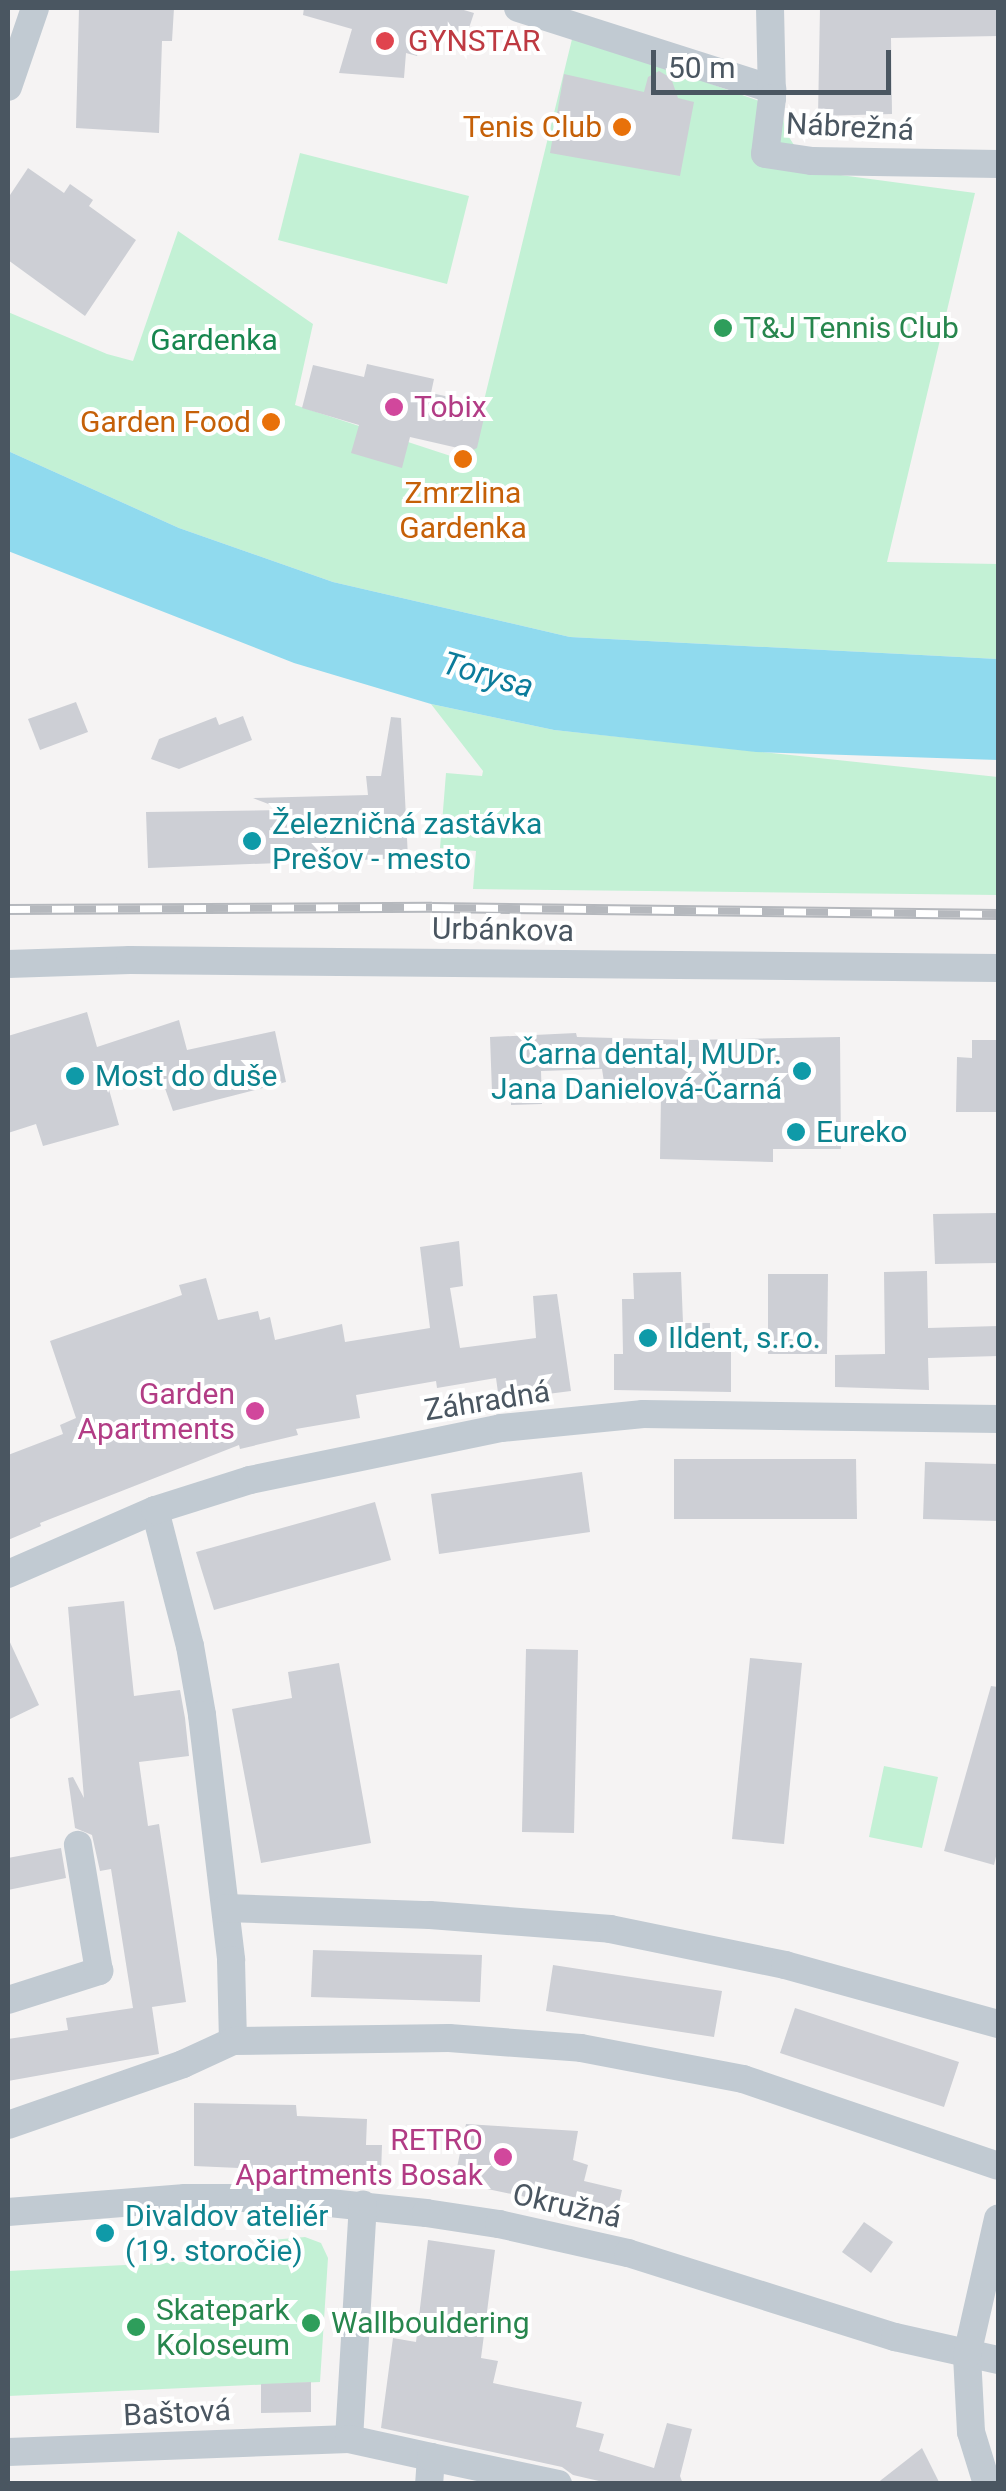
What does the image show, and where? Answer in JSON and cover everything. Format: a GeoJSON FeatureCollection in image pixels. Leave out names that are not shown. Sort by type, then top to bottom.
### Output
{"type":"FeatureCollection","features":[{"type":"Feature","properties":{"kind":"street"},"geometry":{"type":"LineString","coordinates":[[8,87],[35,8]]}},
{"type":"Feature","properties":{"kind":"street","name":"Nábrežná"},"geometry":{"type":"LineString","coordinates":[[518,8],[772,89]]}},
{"type":"Feature","properties":{"kind":"street","name":"Nábrežná"},"geometry":{"type":"LineString","coordinates":[[770,8],[772,89],[765,154],[812,161],[998,164]]}},
{"type":"Feature","properties":{"kind":"street","name":"Urbánkova"},"geometry":{"type":"LineString","coordinates":[[8,964],[149,960],[998,968]]}},
{"type":"Feature","properties":{"kind":"street","name":"Záhradná"},"geometry":{"type":"LineString","coordinates":[[8,1574],[154,1510],[250,1480],[501,1428],[643,1414],[998,1419]]}},
{"type":"Feature","properties":{"kind":"street"},"geometry":{"type":"LineString","coordinates":[[154,1510],[196,1680],[226,1908],[233,2041]]}},
{"type":"Feature","properties":{"kind":"street"},"geometry":{"type":"LineString","coordinates":[[8,2000],[99,1971],[78,1845]]}},
{"type":"Feature","properties":{"kind":"street"},"geometry":{"type":"LineString","coordinates":[[226,1908],[430,1915],[610,1930],[748,1956],[998,2024]]}},
{"type":"Feature","properties":{"kind":"street"},"geometry":{"type":"LineString","coordinates":[[8,2125],[184,2064],[233,2041],[449,2038],[599,2051],[743,2079],[998,2166]]}},
{"type":"Feature","properties":{"kind":"street","name":"Okružná"},"geometry":{"type":"LineString","coordinates":[[8,2212],[185,2198],[281,2198],[363,2204],[498,2224],[628,2254],[895,2337],[998,2360]]}},
{"type":"Feature","properties":{"kind":"street"},"geometry":{"type":"LineString","coordinates":[[349,2439],[363,2204]]}},
{"type":"Feature","properties":{"kind":"street"},"geometry":{"type":"LineString","coordinates":[[987,2484],[971,2432],[968,2355],[998,2218]]}},
{"type":"Feature","properties":{"kind":"street","name":"Baštová"},"geometry":{"type":"LineString","coordinates":[[8,2452],[349,2439],[430,2470]]}},
{"type":"Feature","properties":{"kind":"street"},"geometry":{"type":"LineString","coordinates":[[430,2470],[558,2484]]}},
{"type":"Feature","properties":{"kind":"green space","name":"Gardenka"},"geometry":{"type":"Polygon","coordinates":[[[573,35],[782,109],[785,131],[803,159],[833,174],[975,193],[887,562],[998,564],[998,659],[570,637],[333,582],[179,528],[8,451],[8,312],[133,361],[178,231],[313,324],[295,405],[469,462],[573,35]]]}},
{"type":"Feature","properties":{"kind":"green space"},"geometry":{"type":"Polygon","coordinates":[[[300,153],[469,196],[447,284],[278,240],[300,153]]]}},
{"type":"Feature","properties":{"kind":"green space"},"geometry":{"type":"Polygon","coordinates":[[[431,704],[554,730],[998,777],[998,895],[473,889],[476,851],[440,848],[446,773],[482,776],[483,771],[431,704]]]}},
{"type":"Feature","properties":{"kind":"green space"},"geometry":{"type":"Polygon","coordinates":[[[884,1766],[938,1777],[922,1848],[869,1837],[884,1766]]]}},
{"type":"Feature","properties":{"kind":"green space","name":"Skatepark Koloseum"},"geometry":{"type":"Polygon","coordinates":[[[305,2237],[321,2243],[328,2258],[320,2382],[8,2396],[8,2271],[260,2258],[260,2241],[305,2237]]]}},
{"type":"Feature","properties":{"kind":"water","name":"Torysa"},"geometry":{"type":"Polygon","coordinates":[[[8,451],[179,528],[333,582],[570,637],[998,659],[998,760],[756,752],[554,730],[431,704],[294,663],[8,551],[8,451]]]}},
{"type":"Feature","properties":{"kind":"building"},"geometry":{"type":"Polygon","coordinates":[[[79,8],[174,8],[172,41],[162,41],[159,133],[76,128],[79,8]]]}},
{"type":"Feature","properties":{"kind":"building","name":"GYNSTAR"},"geometry":{"type":"Polygon","coordinates":[[[304,8],[457,8],[474,13],[465,40],[425,28],[417,56],[406,53],[404,78],[339,73],[352,29],[303,15],[304,8]]]}},
{"type":"Feature","properties":{"kind":"building"},"geometry":{"type":"Polygon","coordinates":[[[820,8],[998,8],[998,36],[891,38],[892,114],[818,116],[820,8]]]}},
{"type":"Feature","properties":{"kind":"building","name":"Tenis Club"},"geometry":{"type":"Polygon","coordinates":[[[659,71],[671,78],[678,98],[694,102],[680,176],[550,153],[564,74],[644,92],[648,77],[659,71]]]}},
{"type":"Feature","properties":{"kind":"building"},"geometry":{"type":"Polygon","coordinates":[[[28,168],[64,193],[70,184],[93,200],[89,206],[136,240],[85,316],[8,260],[8,198],[28,168]]]}},
{"type":"Feature","properties":{"kind":"building","name":"Tobix"},"geometry":{"type":"Polygon","coordinates":[[[367,364],[434,379],[431,393],[487,405],[477,448],[471,451],[410,437],[402,468],[351,453],[359,425],[302,408],[313,365],[364,377],[367,364]]]}},
{"type":"Feature","properties":{"kind":"building"},"geometry":{"type":"Polygon","coordinates":[[[76,702],[88,732],[40,750],[28,719],[76,702]]]}},
{"type":"Feature","properties":{"kind":"building"},"geometry":{"type":"Polygon","coordinates":[[[243,716],[252,740],[179,769],[151,759],[159,739],[216,717],[219,725],[243,716]]]}},
{"type":"Feature","properties":{"kind":"building","name":"Železničná zastávka Prešov - mesto"},"geometry":{"type":"Polygon","coordinates":[[[391,717],[401,718],[408,858],[148,868],[146,812],[284,810],[253,798],[368,795],[366,776],[381,776],[391,717]]]}},
{"type":"Feature","properties":{"kind":"building"},"geometry":{"type":"Polygon","coordinates":[[[87,1012],[97,1047],[179,1020],[187,1050],[275,1031],[286,1082],[173,1111],[156,1063],[106,1079],[119,1125],[43,1146],[36,1124],[8,1133],[8,1036],[87,1012]]]}},
{"type":"Feature","properties":{"kind":"building"},"geometry":{"type":"Polygon","coordinates":[[[576,1033],[577,1037],[690,1040],[840,1037],[841,1149],[773,1149],[773,1162],[660,1159],[661,1096],[606,1095],[602,1069],[541,1071],[542,1104],[511,1105],[511,1091],[492,1092],[490,1037],[576,1033]]]}},
{"type":"Feature","properties":{"kind":"building"},"geometry":{"type":"Polygon","coordinates":[[[972,1040],[998,1040],[998,1112],[956,1112],[957,1057],[972,1058],[972,1040]]]}},
{"type":"Feature","properties":{"kind":"building"},"geometry":{"type":"Polygon","coordinates":[[[998,1213],[998,1263],[935,1264],[933,1214],[998,1213]]]}},
{"type":"Feature","properties":{"kind":"building"},"geometry":{"type":"Polygon","coordinates":[[[459,1241],[463,1286],[450,1288],[460,1348],[536,1338],[533,1296],[557,1294],[571,1391],[499,1400],[496,1378],[437,1388],[436,1381],[356,1395],[360,1418],[296,1429],[298,1435],[240,1449],[239,1445],[40,1523],[41,1526],[8,1540],[8,1455],[63,1434],[60,1425],[76,1418],[50,1341],[182,1295],[179,1285],[206,1278],[218,1320],[258,1311],[260,1320],[270,1317],[275,1340],[342,1324],[345,1342],[430,1328],[420,1247],[459,1241]]]}},
{"type":"Feature","properties":{"kind":"building"},"geometry":{"type":"Polygon","coordinates":[[[927,1271],[928,1328],[998,1326],[998,1356],[928,1358],[929,1390],[835,1387],[835,1355],[885,1354],[884,1272],[927,1271]]]}},
{"type":"Feature","properties":{"kind":"building"},"geometry":{"type":"Polygon","coordinates":[[[681,1272],[683,1323],[710,1323],[710,1335],[731,1335],[731,1392],[614,1390],[614,1354],[623,1354],[622,1299],[634,1299],[633,1273],[681,1272]]]}},
{"type":"Feature","properties":{"kind":"building"},"geometry":{"type":"Polygon","coordinates":[[[768,1274],[828,1274],[827,1354],[768,1354],[768,1274]]]}},
{"type":"Feature","properties":{"kind":"building"},"geometry":{"type":"Polygon","coordinates":[[[674,1459],[856,1459],[857,1519],[674,1519],[674,1459]]]}},
{"type":"Feature","properties":{"kind":"building"},"geometry":{"type":"Polygon","coordinates":[[[925,1462],[998,1464],[998,1521],[923,1519],[925,1462]]]}},
{"type":"Feature","properties":{"kind":"building"},"geometry":{"type":"Polygon","coordinates":[[[582,1472],[590,1532],[439,1554],[431,1494],[582,1472]]]}},
{"type":"Feature","properties":{"kind":"building"},"geometry":{"type":"Polygon","coordinates":[[[375,1502],[391,1560],[214,1610],[196,1552],[375,1502]]]}},
{"type":"Feature","properties":{"kind":"building"},"geometry":{"type":"Polygon","coordinates":[[[124,1601],[134,1696],[180,1690],[185,1718],[189,1756],[139,1762],[148,1826],[159,1824],[186,2002],[152,2007],[159,2054],[8,2081],[8,2039],[68,2030],[66,2018],[133,2008],[111,1869],[100,1871],[92,1835],[75,1828],[68,1778],[73,1777],[84,1798],[68,1607],[124,1601]]]}},
{"type":"Feature","properties":{"kind":"building"},"geometry":{"type":"Polygon","coordinates":[[[8,1638],[39,1705],[8,1720],[8,1638]]]}},
{"type":"Feature","properties":{"kind":"building"},"geometry":{"type":"Polygon","coordinates":[[[526,1649],[578,1650],[574,1833],[522,1832],[526,1649]]]}},
{"type":"Feature","properties":{"kind":"building"},"geometry":{"type":"Polygon","coordinates":[[[750,1658],[802,1663],[784,1844],[732,1839],[750,1658]]]}},
{"type":"Feature","properties":{"kind":"building"},"geometry":{"type":"Polygon","coordinates":[[[339,1663],[371,1843],[261,1863],[232,1709],[292,1698],[288,1672],[339,1663]]]}},
{"type":"Feature","properties":{"kind":"building"},"geometry":{"type":"Polygon","coordinates":[[[991,1686],[998,1687],[998,1848],[994,1865],[944,1851],[991,1686]]]}},
{"type":"Feature","properties":{"kind":"building"},"geometry":{"type":"Polygon","coordinates":[[[61,1848],[66,1878],[8,1890],[8,1858],[61,1848]]]}},
{"type":"Feature","properties":{"kind":"building"},"geometry":{"type":"Polygon","coordinates":[[[313,1950],[482,1955],[480,2002],[311,1997],[313,1950]]]}},
{"type":"Feature","properties":{"kind":"building"},"geometry":{"type":"Polygon","coordinates":[[[553,1965],[722,1991],[714,2037],[546,2011],[553,1965]]]}},
{"type":"Feature","properties":{"kind":"building"},"geometry":{"type":"Polygon","coordinates":[[[795,2008],[959,2062],[944,2107],[780,2053],[795,2008]]]}},
{"type":"Feature","properties":{"kind":"building"},"geometry":{"type":"Polygon","coordinates":[[[194,2103],[296,2105],[297,2116],[367,2119],[366,2145],[382,2145],[381,2174],[194,2166],[194,2103]]]}},
{"type":"Feature","properties":{"kind":"building"},"geometry":{"type":"Polygon","coordinates":[[[466,2124],[578,2131],[573,2160],[588,2165],[584,2181],[622,2190],[616,2216],[454,2182],[466,2124]]]}},
{"type":"Feature","properties":{"kind":"building"},"geometry":{"type":"Polygon","coordinates":[[[864,2222],[893,2242],[871,2273],[842,2252],[864,2222]]]}},
{"type":"Feature","properties":{"kind":"building"},"geometry":{"type":"Polygon","coordinates":[[[428,2240],[495,2250],[481,2358],[498,2361],[493,2383],[582,2402],[576,2427],[604,2434],[599,2451],[654,2468],[667,2423],[692,2429],[680,2476],[683,2484],[612,2484],[573,2475],[562,2467],[381,2428],[393,2338],[416,2342],[428,2240]]]}},
{"type":"Feature","properties":{"kind":"building"},"geometry":{"type":"Polygon","coordinates":[[[311,2382],[311,2412],[261,2413],[261,2384],[311,2382]]]}},
{"type":"Feature","properties":{"kind":"building"},"geometry":{"type":"Polygon","coordinates":[[[922,2448],[940,2484],[876,2484],[922,2448]]]}},
{"type":"Feature","properties":{"kind":"railway"},"geometry":{"type":"LineString","coordinates":[[8,909],[432,907],[998,914]]}},
{"type":"Feature","properties":{"kind":"place","name":"GYNSTAR"},"geometry":{"type":"Point","coordinates":[385,41]}},
{"type":"Feature","properties":{"kind":"place","name":"Tenis Club"},"geometry":{"type":"Point","coordinates":[622,127]}},
{"type":"Feature","properties":{"kind":"place","name":"T&J Tennis Club"},"geometry":{"type":"Point","coordinates":[723,328]}},
{"type":"Feature","properties":{"kind":"place","name":"Tobix"},"geometry":{"type":"Point","coordinates":[394,407]}},
{"type":"Feature","properties":{"kind":"place","name":"Garden Food"},"geometry":{"type":"Point","coordinates":[271,422]}},
{"type":"Feature","properties":{"kind":"place","name":"Zmrzlina Gardenka"},"geometry":{"type":"Point","coordinates":[463,459]}},
{"type":"Feature","properties":{"kind":"place","name":"Železničná zastávka Prešov - mesto"},"geometry":{"type":"Point","coordinates":[252,841]}},
{"type":"Feature","properties":{"kind":"place","name":"Čarna dental, MUDr. Jana Danielová-Čarná"},"geometry":{"type":"Point","coordinates":[802,1071]}},
{"type":"Feature","properties":{"kind":"place","name":"Most do duše"},"geometry":{"type":"Point","coordinates":[75,1076]}},
{"type":"Feature","properties":{"kind":"place","name":"Eureko"},"geometry":{"type":"Point","coordinates":[796,1132]}},
{"type":"Feature","properties":{"kind":"place","name":"Ildent, s.r.o."},"geometry":{"type":"Point","coordinates":[648,1338]}},
{"type":"Feature","properties":{"kind":"place","name":"Garden Apartments"},"geometry":{"type":"Point","coordinates":[255,1411]}},
{"type":"Feature","properties":{"kind":"place","name":"RETRO Apartments Bosak"},"geometry":{"type":"Point","coordinates":[503,2157]}},
{"type":"Feature","properties":{"kind":"place","name":"Divaldov ateliér (19. storočie)"},"geometry":{"type":"Point","coordinates":[105,2233]}},
{"type":"Feature","properties":{"kind":"place","name":"Wallbouldering"},"geometry":{"type":"Point","coordinates":[311,2323]}},
{"type":"Feature","properties":{"kind":"place","name":"Skatepark Koloseum"},"geometry":{"type":"Point","coordinates":[136,2327]}}]}
